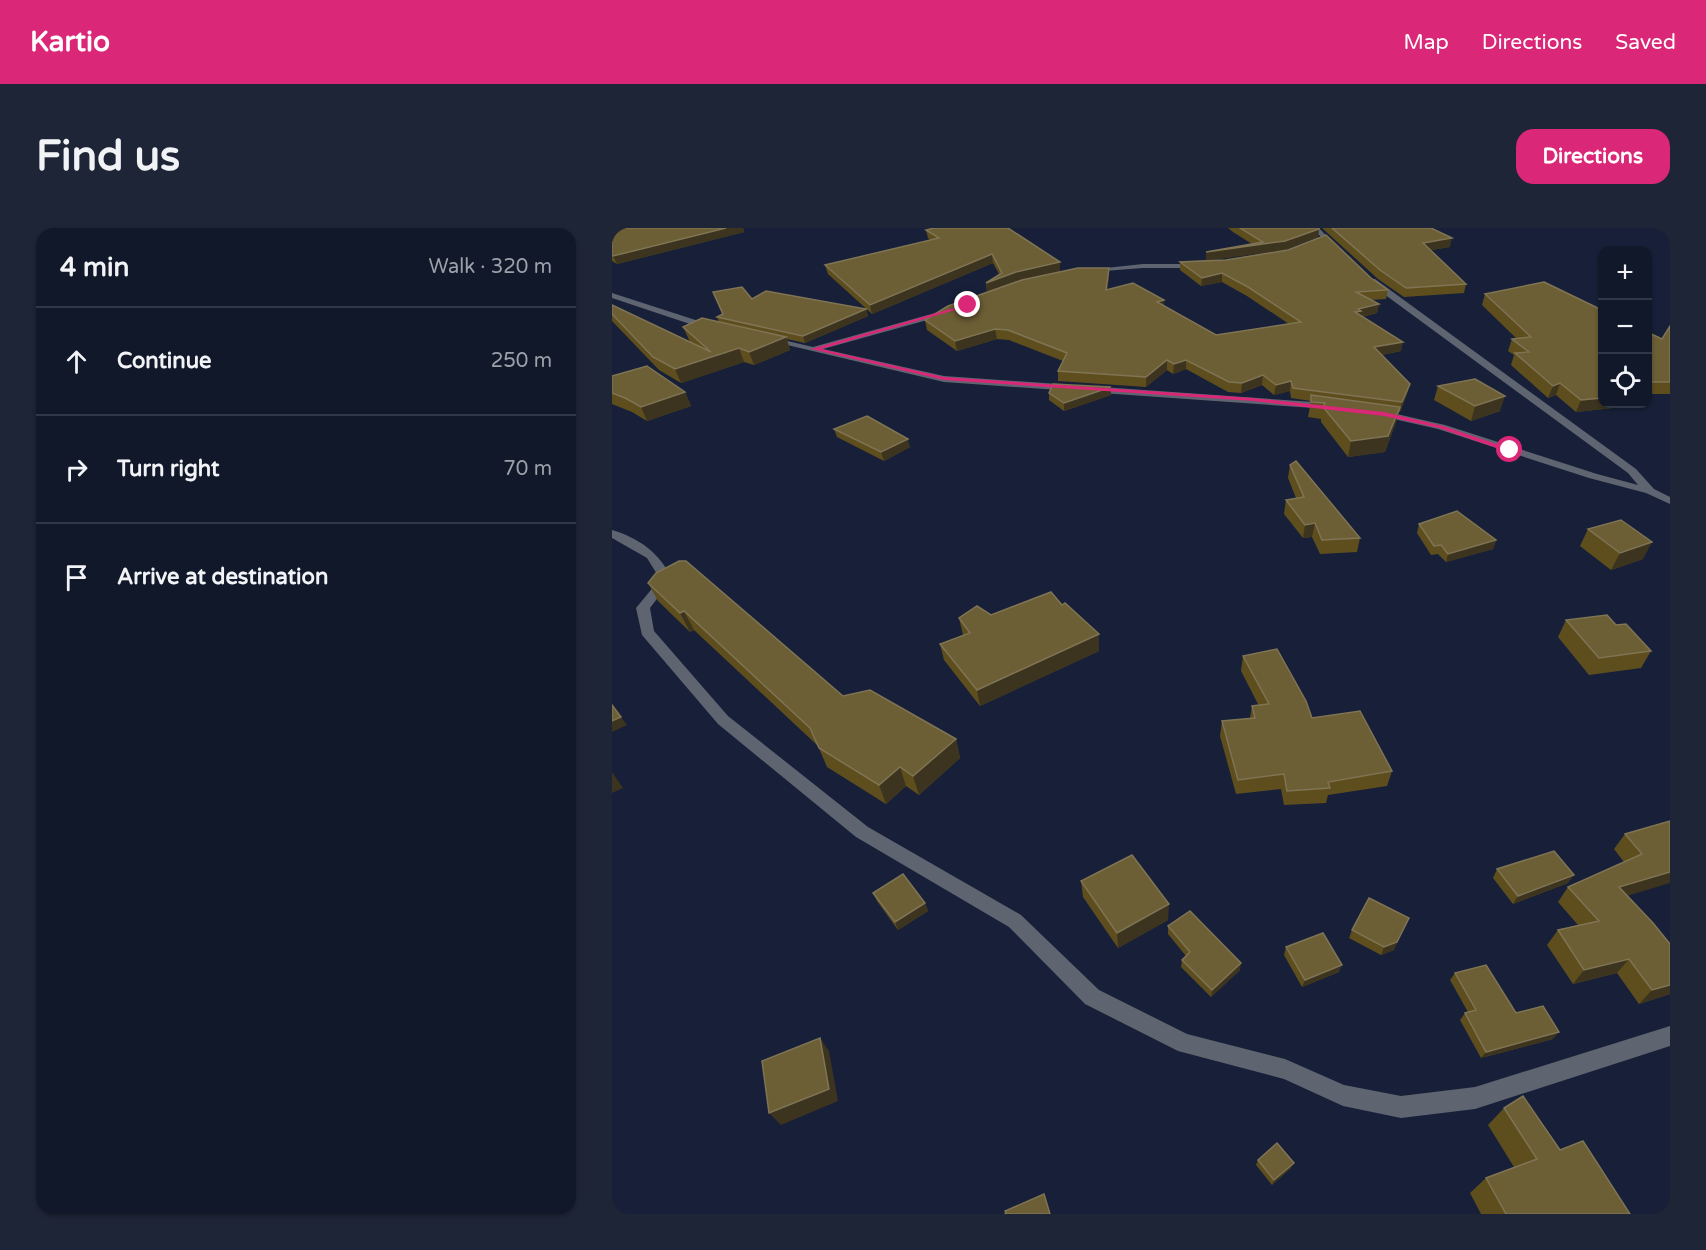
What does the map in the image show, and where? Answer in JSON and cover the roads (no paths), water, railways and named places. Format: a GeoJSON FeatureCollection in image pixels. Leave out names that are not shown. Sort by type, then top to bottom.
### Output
{"type":"FeatureCollection","features":[{"type":"Feature","properties":{"kind":"street"},"geometry":{"type":"LineString","coordinates":[[1315,228],[1320,241],[1345,258]]}},
{"type":"Feature","properties":{"kind":"street"},"geometry":{"type":"LineString","coordinates":[[1079,272],[1143,266],[1207,266]]}},
{"type":"Feature","properties":{"kind":"street"},"geometry":{"type":"LineString","coordinates":[[1366,277],[1632,471],[1650,491]]}},
{"type":"Feature","properties":{"kind":"street"},"geometry":{"type":"LineString","coordinates":[[612,295],[693,323],[723,330]]}},
{"type":"Feature","properties":{"kind":"street"},"geometry":{"type":"LineString","coordinates":[[814,349],[957,308]]}},
{"type":"Feature","properties":{"kind":"street"},"geometry":{"type":"LineString","coordinates":[[764,339],[944,379],[1253,399],[1344,408]]}},
{"type":"Feature","properties":{"kind":"street"},"geometry":{"type":"LineString","coordinates":[[1364,411],[1441,427],[1593,476],[1650,491],[1670,501]]}},
{"type":"Feature","properties":{"kind":"street"},"geometry":{"type":"LineString","coordinates":[[612,534],[648,551],[660,564],[666,579],[643,608],[647,632],[723,720],[862,832],[1015,921],[1092,997],[1185,1044],[1284,1069],[1343,1095],[1401,1107],[1475,1098],[1670,1036]]}}]}
